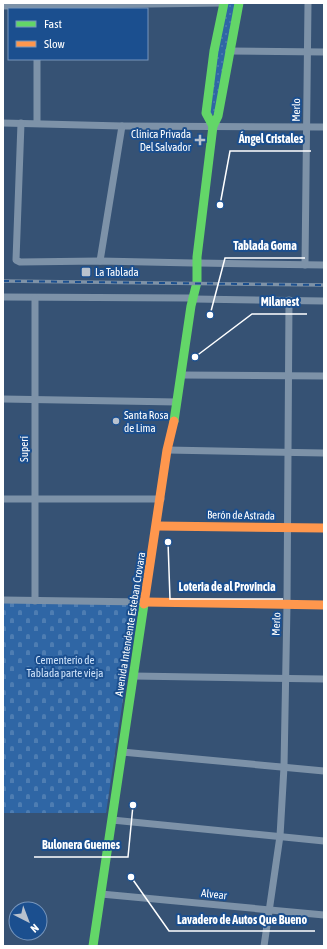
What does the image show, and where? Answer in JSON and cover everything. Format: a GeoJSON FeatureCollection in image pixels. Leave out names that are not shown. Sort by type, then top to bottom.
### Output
{"type":"FeatureCollection","features":[{"type":"Feature","properties":{"kind":"main road"},"geometry":{"type":"LineString","coordinates":[[213,126],[206,113],[214,51],[223,3]]}},
{"type":"Feature","properties":{"kind":"main road"},"geometry":{"type":"LineString","coordinates":[[196,261],[213,126],[218,116],[239,3]]}},
{"type":"Feature","properties":{"kind":"main road","name":"Avenida Intendente Esteban Crovara"},"geometry":{"type":"LineString","coordinates":[[93,946],[144,602],[157,526],[167,450],[177,402],[196,261]]}},
{"type":"Feature","properties":{"kind":"main road","name":"Berón de Astrada"},"geometry":{"type":"LineString","coordinates":[[157,526],[324,528]]}},
{"type":"Feature","properties":{"kind":"main road"},"geometry":{"type":"LineString","coordinates":[[144,602],[324,605]]}},
{"type":"Feature","properties":{"kind":"street"},"geometry":{"type":"LineString","coordinates":[[3,6],[223,3]]}},
{"type":"Feature","properties":{"kind":"street","name":"Merlo"},"geometry":{"type":"LineString","coordinates":[[305,265],[308,3]]}},
{"type":"Feature","properties":{"kind":"street"},"geometry":{"type":"LineString","coordinates":[[230,51],[324,52]]}},
{"type":"Feature","properties":{"kind":"street"},"geometry":{"type":"LineString","coordinates":[[37,60],[37,123]]}},
{"type":"Feature","properties":{"kind":"street"},"geometry":{"type":"LineString","coordinates":[[3,123],[122,126],[324,127]]}},
{"type":"Feature","properties":{"kind":"street"},"geometry":{"type":"LineString","coordinates":[[21,123],[15,256],[16,260],[20,262],[100,260],[324,265]]}},
{"type":"Feature","properties":{"kind":"street"},"geometry":{"type":"LineString","coordinates":[[100,260],[122,126]]}},
{"type":"Feature","properties":{"kind":"street"},"geometry":{"type":"LineString","coordinates":[[3,297],[191,301],[324,301]]}},
{"type":"Feature","properties":{"kind":"street","name":"Superí"},"geometry":{"type":"LineString","coordinates":[[35,601],[36,298]]}},
{"type":"Feature","properties":{"kind":"street","name":"Merlo"},"geometry":{"type":"LineString","coordinates":[[264,946],[280,836],[284,767],[287,605],[288,300]]}},
{"type":"Feature","properties":{"kind":"street"},"geometry":{"type":"LineString","coordinates":[[181,375],[324,376]]}},
{"type":"Feature","properties":{"kind":"street"},"geometry":{"type":"LineString","coordinates":[[3,398],[177,402]]}},
{"type":"Feature","properties":{"kind":"street"},"geometry":{"type":"LineString","coordinates":[[167,450],[324,453]]}},
{"type":"Feature","properties":{"kind":"street"},"geometry":{"type":"LineString","coordinates":[[3,499],[161,499]]}},
{"type":"Feature","properties":{"kind":"street"},"geometry":{"type":"LineString","coordinates":[[3,600],[144,602]]}},
{"type":"Feature","properties":{"kind":"street"},"geometry":{"type":"LineString","coordinates":[[134,676],[324,679]]}},
{"type":"Feature","properties":{"kind":"street"},"geometry":{"type":"LineString","coordinates":[[122,752],[324,771]]}},
{"type":"Feature","properties":{"kind":"street"},"geometry":{"type":"LineString","coordinates":[[112,820],[324,841]]}},
{"type":"Feature","properties":{"kind":"street","name":"Alvear"},"geometry":{"type":"LineString","coordinates":[[101,894],[324,915]]}},
{"type":"Feature","properties":{"kind":"green space"},"geometry":{"type":"Polygon","coordinates":[[[227,3],[235,3],[215,114],[212,115],[210,113],[217,51],[227,3]]]}},
{"type":"Feature","properties":{"kind":"green space","name":"Cementerio de Tablada parte vieja"},"geometry":{"type":"Polygon","coordinates":[[[3,602],[137,605],[106,813],[3,813],[3,602]]]}},
{"type":"Feature","properties":{"kind":"railway"},"geometry":{"type":"LineString","coordinates":[[3,281],[324,285]]}},
{"type":"Feature","properties":{"kind":"traffic: fast"},"geometry":{"type":"LineString","coordinates":[[213,126],[206,113],[214,51],[224,3]]}},
{"type":"Feature","properties":{"kind":"traffic: fast"},"geometry":{"type":"LineString","coordinates":[[174,421],[191,306],[197,282],[197,257],[213,126],[218,116],[239,3]]}},
{"type":"Feature","properties":{"kind":"traffic: fast"},"geometry":{"type":"LineString","coordinates":[[93,946],[144,604]]}},
{"type":"Feature","properties":{"kind":"traffic: slow"},"geometry":{"type":"LineString","coordinates":[[144,604],[167,450],[174,421]]}},
{"type":"Feature","properties":{"kind":"traffic: slow"},"geometry":{"type":"LineString","coordinates":[[157,526],[324,528]]}},
{"type":"Feature","properties":{"kind":"traffic: slow"},"geometry":{"type":"LineString","coordinates":[[145,602],[324,605]]}},
{"type":"Feature","properties":{"kind":"place","name":"Clinica Privada Del Salvador"},"geometry":{"type":"Point","coordinates":[200,140]}},
{"type":"Feature","properties":{"kind":"place","name":"Ángel Cristales"},"geometry":{"type":"Point","coordinates":[220,205]}},
{"type":"Feature","properties":{"kind":"place","name":"La Tablada"},"geometry":{"type":"Point","coordinates":[86,272]}},
{"type":"Feature","properties":{"kind":"place","name":"Tablada Goma"},"geometry":{"type":"Point","coordinates":[210,315]}},
{"type":"Feature","properties":{"kind":"place","name":"Milanest"},"geometry":{"type":"Point","coordinates":[195,357]}},
{"type":"Feature","properties":{"kind":"place","name":"Santa Rosa de Lima"},"geometry":{"type":"Point","coordinates":[116,421]}},
{"type":"Feature","properties":{"kind":"place","name":"Loteria de al Provincia"},"geometry":{"type":"Point","coordinates":[168,542]}},
{"type":"Feature","properties":{"kind":"place","name":"Bulonera Guemes"},"geometry":{"type":"Point","coordinates":[133,805]}},
{"type":"Feature","properties":{"kind":"place","name":"Lavadero de Autos Que Bueno"},"geometry":{"type":"Point","coordinates":[131,877]}}]}
